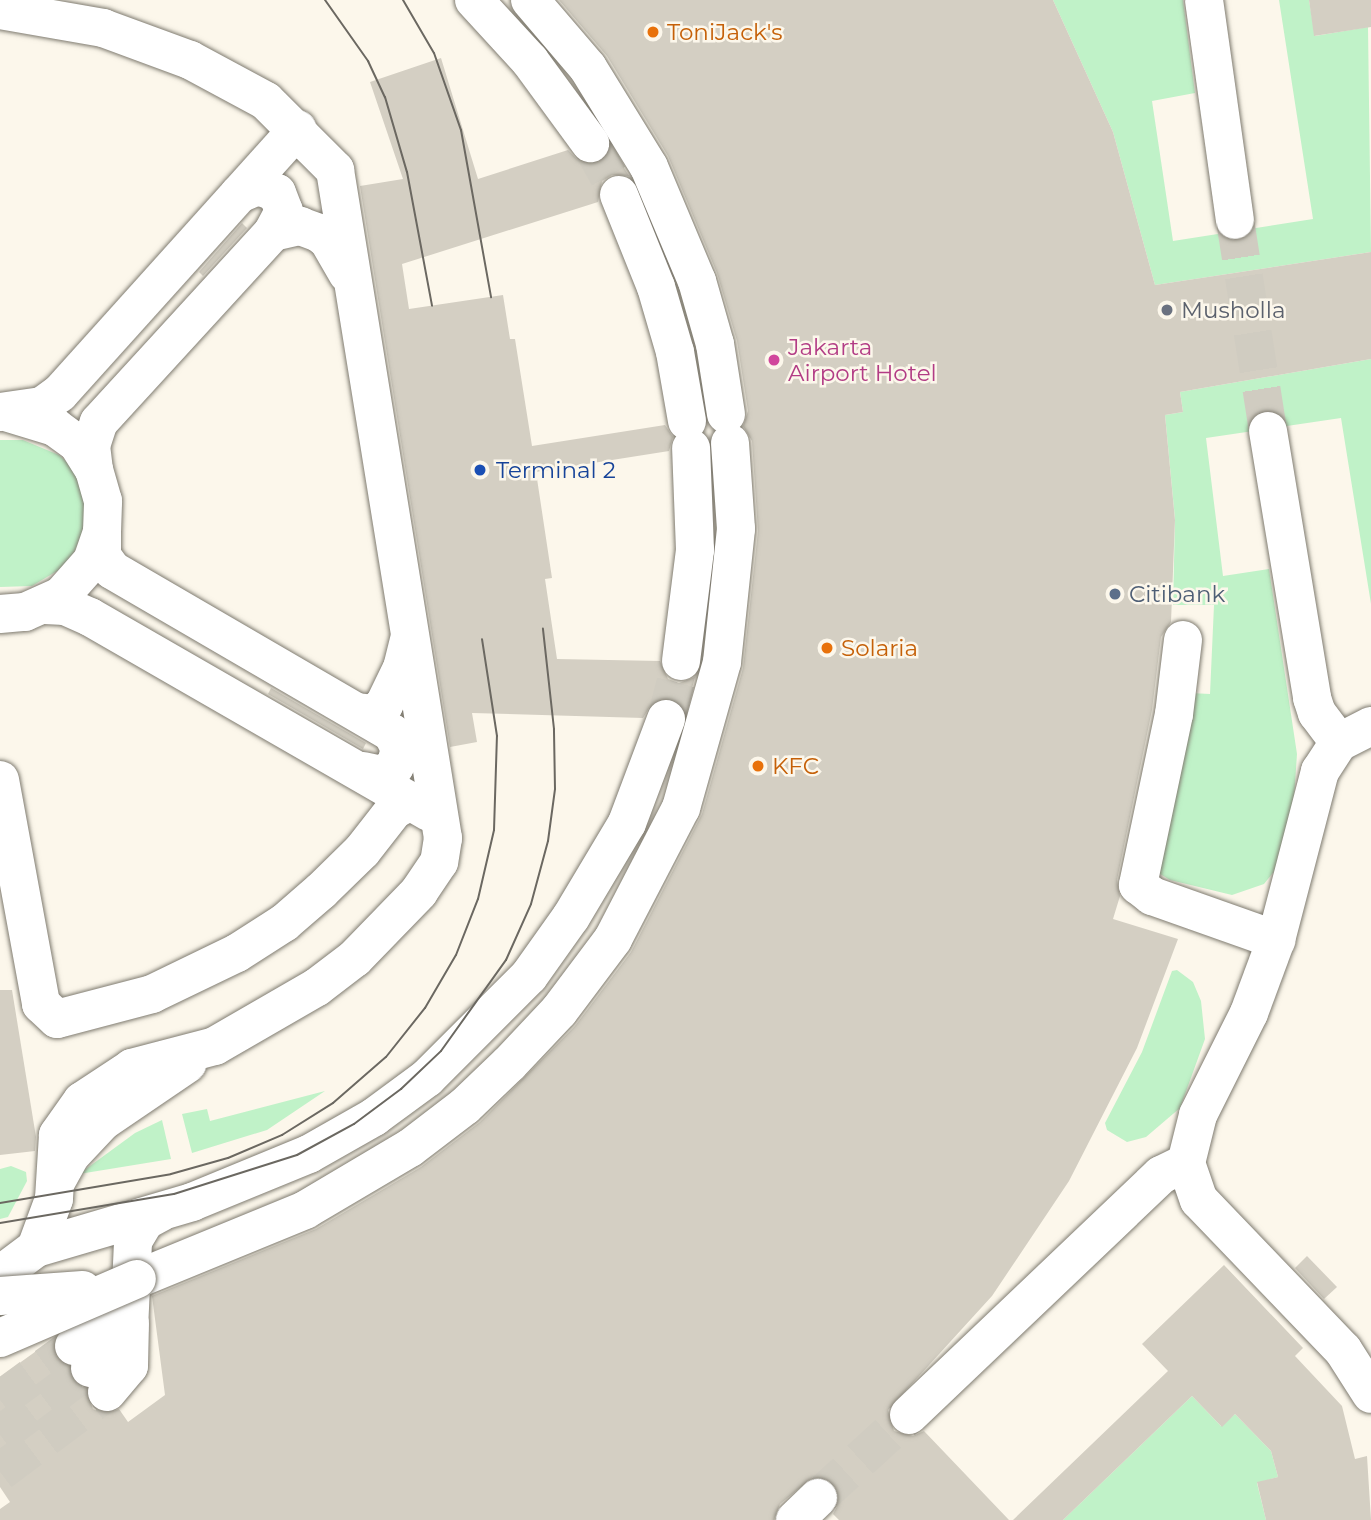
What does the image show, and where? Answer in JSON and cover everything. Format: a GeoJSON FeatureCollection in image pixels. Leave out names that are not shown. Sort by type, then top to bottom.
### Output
{"type":"FeatureCollection","features":[{"type":"Feature","properties":{"kind":"street"},"geometry":{"type":"LineString","coordinates":[[474,0],[530,61],[590,143]]}},
{"type":"Feature","properties":{"kind":"street"},"geometry":{"type":"LineString","coordinates":[[0,1338],[132,1296],[305,1210],[410,1147],[464,1106],[509,1064],[559,1010],[613,939],[681,808],[722,662],[736,530],[728,428],[715,344],[697,281],[649,167],[588,68],[530,0]]}},
{"type":"Feature","properties":{"kind":"street"},"geometry":{"type":"LineString","coordinates":[[1204,0],[1235,220]]}},
{"type":"Feature","properties":{"kind":"street"},"geometry":{"type":"LineString","coordinates":[[0,9],[64,19],[149,43],[234,82],[266,101],[298,129],[339,179],[353,290],[410,635],[431,818],[439,862],[392,923],[317,987],[215,1046],[132,1068],[82,1101],[58,1135],[57,1180],[47,1226],[18,1244],[0,1275]]}},
{"type":"Feature","properties":{"kind":"street"},"geometry":{"type":"LineString","coordinates":[[1,412],[42,406],[60,393],[298,129]]}},
{"type":"Feature","properties":{"kind":"street"},"geometry":{"type":"LineString","coordinates":[[239,194],[258,186],[277,193],[284,211],[273,232],[99,422],[91,446],[94,470],[103,501],[102,555],[112,570],[392,733],[400,749],[390,771],[382,775],[363,771]]}},
{"type":"Feature","properties":{"kind":"street"},"geometry":{"type":"LineString","coordinates":[[619,195],[656,287],[675,352],[689,435],[695,550],[681,662]]}},
{"type":"Feature","properties":{"kind":"street"},"geometry":{"type":"LineString","coordinates":[[273,232],[300,226],[328,240],[353,290]]}},
{"type":"Feature","properties":{"kind":"street"},"geometry":{"type":"LineString","coordinates":[[176,264],[213,296]]}},
{"type":"Feature","properties":{"kind":"street"},"geometry":{"type":"LineString","coordinates":[[1,412],[55,426],[78,444],[94,470]]}},
{"type":"Feature","properties":{"kind":"street"},"geometry":{"type":"LineString","coordinates":[[1268,431],[1312,698],[1317,713],[1355,734],[1320,771],[1276,940],[1249,1013],[1198,1115],[1186,1163],[1199,1200],[1343,1350],[1371,1394]]}},
{"type":"Feature","properties":{"kind":"street"},"geometry":{"type":"LineString","coordinates":[[17,614],[78,581],[92,561],[102,532]]}},
{"type":"Feature","properties":{"kind":"street"},"geometry":{"type":"LineString","coordinates":[[17,614],[74,608],[363,771],[431,818]]}},
{"type":"Feature","properties":{"kind":"street"},"geometry":{"type":"LineString","coordinates":[[357,712],[373,714],[384,705],[402,668],[410,635]]}},
{"type":"Feature","properties":{"kind":"street"},"geometry":{"type":"LineString","coordinates":[[1183,640],[1174,714],[1138,885],[1152,896],[1276,940]]}},
{"type":"Feature","properties":{"kind":"street"},"geometry":{"type":"LineString","coordinates":[[242,702],[268,660]]}},
{"type":"Feature","properties":{"kind":"street"},"geometry":{"type":"LineString","coordinates":[[132,1296],[123,1306],[90,1369],[129,1366],[132,1296],[133,1241],[145,1221],[161,1212],[309,1154],[374,1117],[427,1078],[492,1016],[529,976],[600,872],[627,823],[666,719]]}},
{"type":"Feature","properties":{"kind":"street"},"geometry":{"type":"LineString","coordinates":[[0,780],[41,1004],[57,1019],[152,995],[285,923],[362,851],[394,810],[407,803],[431,818]]}},
{"type":"Feature","properties":{"kind":"street"},"geometry":{"type":"LineString","coordinates":[[909,1415],[1161,1175],[1186,1163]]}},
{"type":"Feature","properties":{"kind":"street"},"geometry":{"type":"LineString","coordinates":[[18,1244],[161,1212]]}},
{"type":"Feature","properties":{"kind":"street"},"geometry":{"type":"LineString","coordinates":[[0,1296],[72,1292],[132,1296]]}},
{"type":"Feature","properties":{"kind":"green space"},"geometry":{"type":"Polygon","coordinates":[[[1053,0],[1183,0],[1195,93],[1152,101],[1173,241],[1313,219],[1279,0],[1309,0],[1315,36],[1368,27],[1371,252],[1155,285],[1113,132],[1053,0]]]}},
{"type":"Feature","properties":{"kind":"green space"},"geometry":{"type":"Polygon","coordinates":[[[1371,359],[1371,604],[1341,418],[1206,438],[1223,576],[1269,569],[1297,754],[1294,798],[1276,869],[1264,884],[1232,895],[1170,880],[1152,869],[1190,693],[1210,694],[1214,605],[1173,605],[1175,519],[1165,415],[1183,412],[1180,392],[1371,359]]]}},
{"type":"Feature","properties":{"kind":"green space"},"geometry":{"type":"Polygon","coordinates":[[[0,440],[23,440],[59,455],[74,469],[87,500],[82,534],[74,552],[62,568],[32,586],[0,587],[0,440]]]}},
{"type":"Feature","properties":{"kind":"green space"},"geometry":{"type":"Polygon","coordinates":[[[1177,970],[1193,982],[1201,1001],[1205,1039],[1180,1108],[1146,1137],[1127,1142],[1107,1130],[1105,1123],[1142,1052],[1172,971],[1177,970]]]}},
{"type":"Feature","properties":{"kind":"green space"},"geometry":{"type":"Polygon","coordinates":[[[325,1091],[267,1130],[192,1153],[182,1114],[207,1109],[210,1121],[325,1091]]]}},
{"type":"Feature","properties":{"kind":"green space"},"geometry":{"type":"Polygon","coordinates":[[[162,1120],[171,1159],[79,1174],[135,1133],[162,1120]]]}},
{"type":"Feature","properties":{"kind":"green space"},"geometry":{"type":"Polygon","coordinates":[[[11,1166],[26,1172],[27,1181],[8,1217],[0,1219],[0,1169],[11,1166]]]}},
{"type":"Feature","properties":{"kind":"green space"},"geometry":{"type":"Polygon","coordinates":[[[1192,1396],[1221,1426],[1235,1414],[1271,1451],[1278,1477],[1257,1483],[1266,1520],[1063,1520],[1192,1396]]]}},
{"type":"Feature","properties":{"kind":"building"},"geometry":{"type":"Polygon","coordinates":[[[559,0],[1053,0],[1113,132],[1155,285],[1371,252],[1371,359],[1180,392],[1183,412],[1165,415],[1175,520],[1171,622],[1161,637],[1152,710],[1117,880],[1120,896],[1113,919],[1178,939],[1137,1048],[1069,1181],[992,1296],[888,1410],[894,1431],[913,1436],[924,1431],[1009,1520],[839,1520],[833,1514],[839,1503],[834,1483],[813,1477],[780,1504],[774,1520],[0,1520],[0,1509],[10,1502],[0,1487],[0,1377],[53,1339],[57,1359],[69,1367],[73,1382],[85,1389],[93,1409],[104,1414],[119,1409],[128,1422],[165,1395],[152,1296],[316,1229],[421,1167],[480,1122],[575,1026],[631,952],[702,814],[743,668],[758,531],[752,441],[743,426],[748,411],[737,341],[717,273],[668,156],[607,56],[559,0]]]}},
{"type":"Feature","properties":{"kind":"building"},"geometry":{"type":"Polygon","coordinates":[[[1309,0],[1371,0],[1371,27],[1314,36],[1309,0]]]}},
{"type":"Feature","properties":{"kind":"building"},"geometry":{"type":"Polygon","coordinates":[[[441,58],[478,179],[568,150],[581,163],[593,165],[603,160],[611,147],[629,176],[612,175],[602,181],[598,202],[402,264],[409,309],[503,295],[510,339],[515,339],[532,446],[665,425],[673,437],[669,451],[536,472],[552,578],[545,579],[557,659],[660,661],[668,679],[679,683],[695,677],[686,711],[674,699],[663,697],[652,703],[643,718],[472,713],[477,742],[450,747],[360,186],[403,179],[370,82],[441,58]]]}},
{"type":"Feature","properties":{"kind":"building"},"geometry":{"type":"Polygon","coordinates":[[[242,223],[247,228],[203,276],[199,272],[242,223]]]}},
{"type":"Feature","properties":{"kind":"building"},"geometry":{"type":"Polygon","coordinates":[[[271,688],[366,743],[363,749],[268,694],[271,688]]]}},
{"type":"Feature","properties":{"kind":"building"},"geometry":{"type":"Polygon","coordinates":[[[0,990],[12,990],[36,1137],[35,1151],[0,1155],[0,990]]]}},
{"type":"Feature","properties":{"kind":"building"},"geometry":{"type":"Polygon","coordinates":[[[1307,1256],[1337,1287],[1324,1299],[1295,1268],[1307,1256]]]}},
{"type":"Feature","properties":{"kind":"building"},"geometry":{"type":"Polygon","coordinates":[[[1224,1265],[1303,1348],[1295,1356],[1342,1406],[1355,1459],[1367,1456],[1371,1520],[1266,1520],[1257,1482],[1278,1477],[1271,1451],[1235,1414],[1222,1427],[1192,1396],[1063,1520],[1013,1520],[1168,1371],[1142,1344],[1224,1265]]]}},
{"type":"Feature","properties":{"kind":"tunnel"},"geometry":{"type":"LineString","coordinates":[[590,143],[619,195]]}},
{"type":"Feature","properties":{"kind":"tunnel"},"geometry":{"type":"LineString","coordinates":[[1235,220],[1268,431]]}},
{"type":"Feature","properties":{"kind":"tunnel"},"geometry":{"type":"LineString","coordinates":[[666,719],[681,661]]}},
{"type":"Feature","properties":{"kind":"tunnel"},"geometry":{"type":"LineString","coordinates":[[0,1400],[74,1346]]}},
{"type":"Feature","properties":{"kind":"tunnel"},"geometry":{"type":"LineString","coordinates":[[0,1435],[90,1368]]}},
{"type":"Feature","properties":{"kind":"tunnel"},"geometry":{"type":"LineString","coordinates":[[0,1472],[107,1392]]}},
{"type":"Feature","properties":{"kind":"tunnel"},"geometry":{"type":"LineString","coordinates":[[818,1498],[909,1415]]}},
{"type":"Feature","properties":{"kind":"tram line"},"geometry":{"type":"LineString","coordinates":[[325,0],[368,61],[385,97],[407,172],[432,306]]}},
{"type":"Feature","properties":{"kind":"tram line"},"geometry":{"type":"LineString","coordinates":[[403,0],[434,53],[461,130],[491,297]]}},
{"type":"Feature","properties":{"kind":"tram line"},"geometry":{"type":"LineString","coordinates":[[0,1223],[174,1194],[297,1155],[354,1124],[401,1089],[441,1051],[506,960],[531,904],[548,841],[555,789],[554,729],[543,629]]}},
{"type":"Feature","properties":{"kind":"tram line"},"geometry":{"type":"LineString","coordinates":[[0,1203],[171,1174],[228,1158],[282,1135],[333,1103],[386,1057],[425,1008],[456,955],[478,899],[494,830],[497,736],[482,639]]}},
{"type":"Feature","properties":{"kind":"place","name":"ToniJack's"},"geometry":{"type":"Point","coordinates":[653,32]}},
{"type":"Feature","properties":{"kind":"place","name":"Musholla"},"geometry":{"type":"Point","coordinates":[1167,310]}},
{"type":"Feature","properties":{"kind":"place","name":"Jakarta Airport Hotel"},"geometry":{"type":"Point","coordinates":[774,360]}},
{"type":"Feature","properties":{"kind":"place","name":"Terminal 2"},"geometry":{"type":"Point","coordinates":[480,470]}},
{"type":"Feature","properties":{"kind":"place","name":"Citibank"},"geometry":{"type":"Point","coordinates":[1115,594]}},
{"type":"Feature","properties":{"kind":"place","name":"Solaria"},"geometry":{"type":"Point","coordinates":[827,648]}},
{"type":"Feature","properties":{"kind":"place","name":"KFC"},"geometry":{"type":"Point","coordinates":[758,766]}}]}
